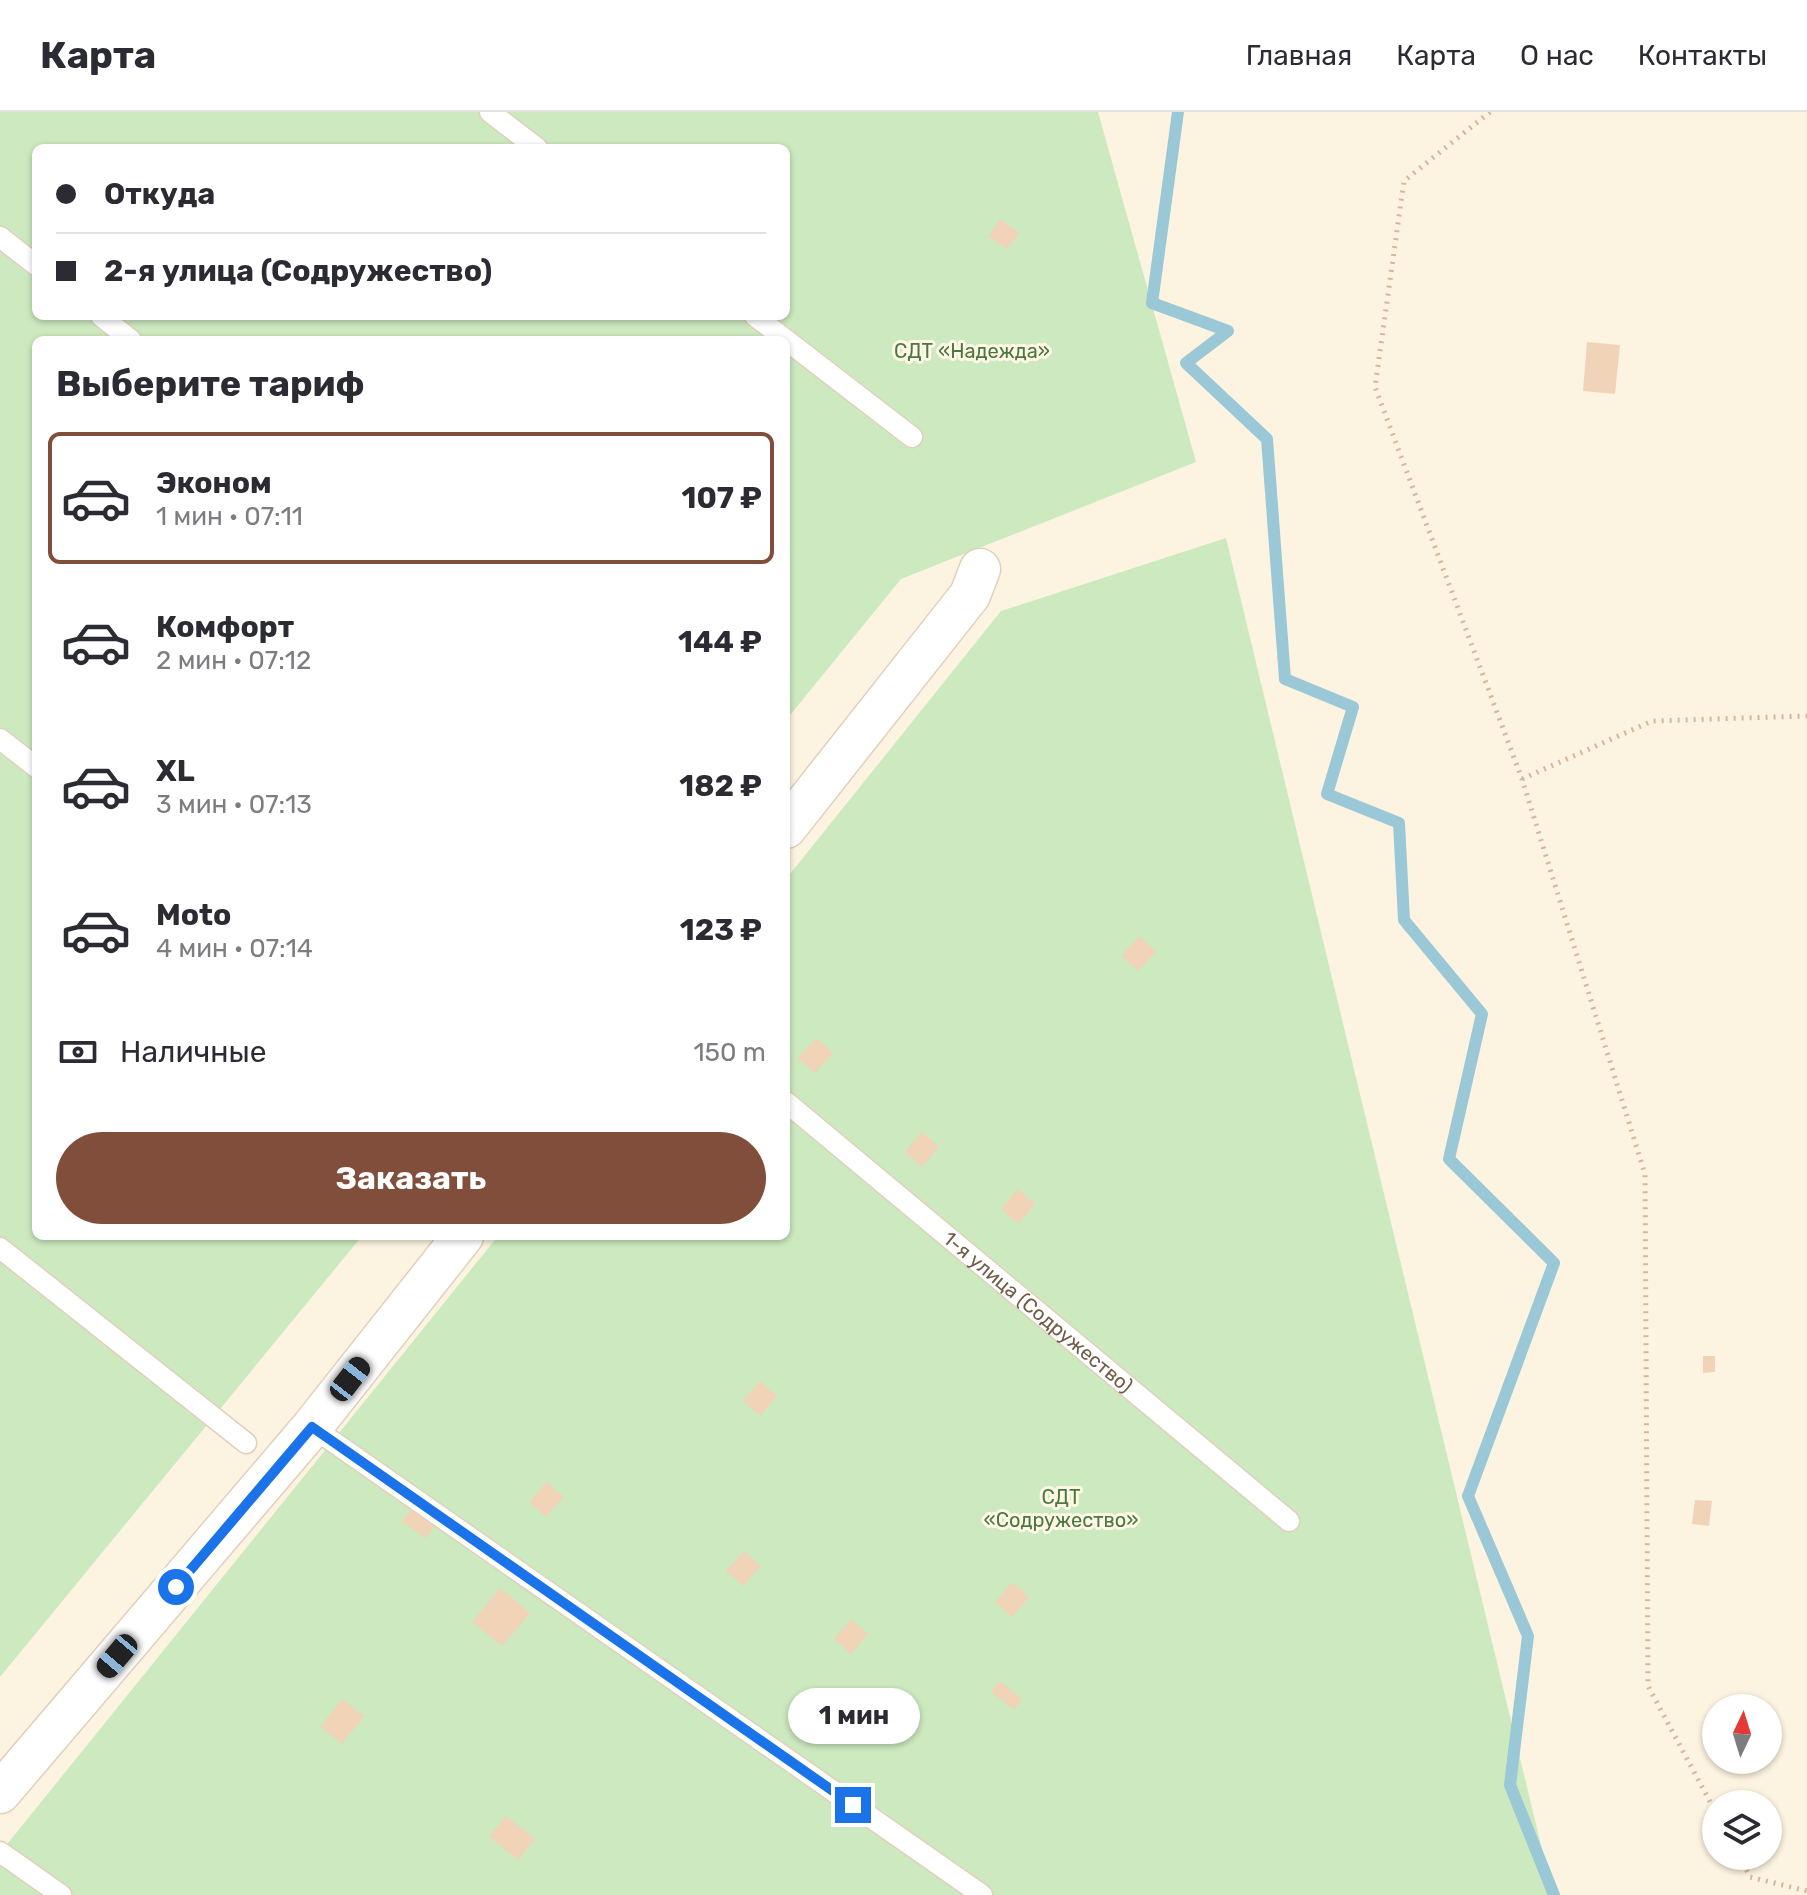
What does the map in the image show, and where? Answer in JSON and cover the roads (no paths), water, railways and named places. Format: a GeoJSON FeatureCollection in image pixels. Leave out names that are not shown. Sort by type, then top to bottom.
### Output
{"type":"FeatureCollection","features":[{"type":"Feature","properties":{"kind":"street"},"geometry":{"type":"LineString","coordinates":[[790,823],[970,595],[980,569]]}},
{"type":"Feature","properties":{"kind":"street"},"geometry":{"type":"LineString","coordinates":[[0,1793],[312,1427],[460,1240]]}},
{"type":"Feature","properties":{"kind":"lane"},"geometry":{"type":"LineString","coordinates":[[490,112],[532,144]]}},
{"type":"Feature","properties":{"kind":"lane"},"geometry":{"type":"LineString","coordinates":[[0,237],[32,262]]}},
{"type":"Feature","properties":{"kind":"lane"},"geometry":{"type":"LineString","coordinates":[[106,320],[126,336]]}},
{"type":"Feature","properties":{"kind":"lane"},"geometry":{"type":"LineString","coordinates":[[760,320],[781,336]]}},
{"type":"Feature","properties":{"kind":"lane"},"geometry":{"type":"LineString","coordinates":[[790,343],[912,437]]}},
{"type":"Feature","properties":{"kind":"lane"},"geometry":{"type":"LineString","coordinates":[[0,739],[32,764]]}},
{"type":"Feature","properties":{"kind":"lane","name":"1-я улица (Содружество)"},"geometry":{"type":"LineString","coordinates":[[790,1105],[1289,1521]]}},
{"type":"Feature","properties":{"kind":"lane"},"geometry":{"type":"LineString","coordinates":[[0,1248],[246,1443]]}},
{"type":"Feature","properties":{"kind":"lane"},"geometry":{"type":"LineString","coordinates":[[312,1427],[982,1895]]}},
{"type":"Feature","properties":{"kind":"lane"},"geometry":{"type":"LineString","coordinates":[[0,1852],[61,1895]]}},
{"type":"Feature","properties":{"kind":"waterway"},"geometry":{"type":"LineString","coordinates":[[1178,112],[1152,303],[1228,331],[1186,363],[1267,439],[1285,679],[1353,707],[1327,794],[1399,823],[1404,920],[1482,1014],[1449,1159],[1554,1263],[1468,1496],[1528,1636],[1510,1785],[1554,1895]]}},
{"type":"Feature","properties":{"kind":"park label","name":"СДТ «Надежда»"},"geometry":{"type":"Point","coordinates":[972,351]}},
{"type":"Feature","properties":{"kind":"park label","name":"СДТ «Содружество»"},"geometry":{"type":"Point","coordinates":[1061,1508]}}]}
